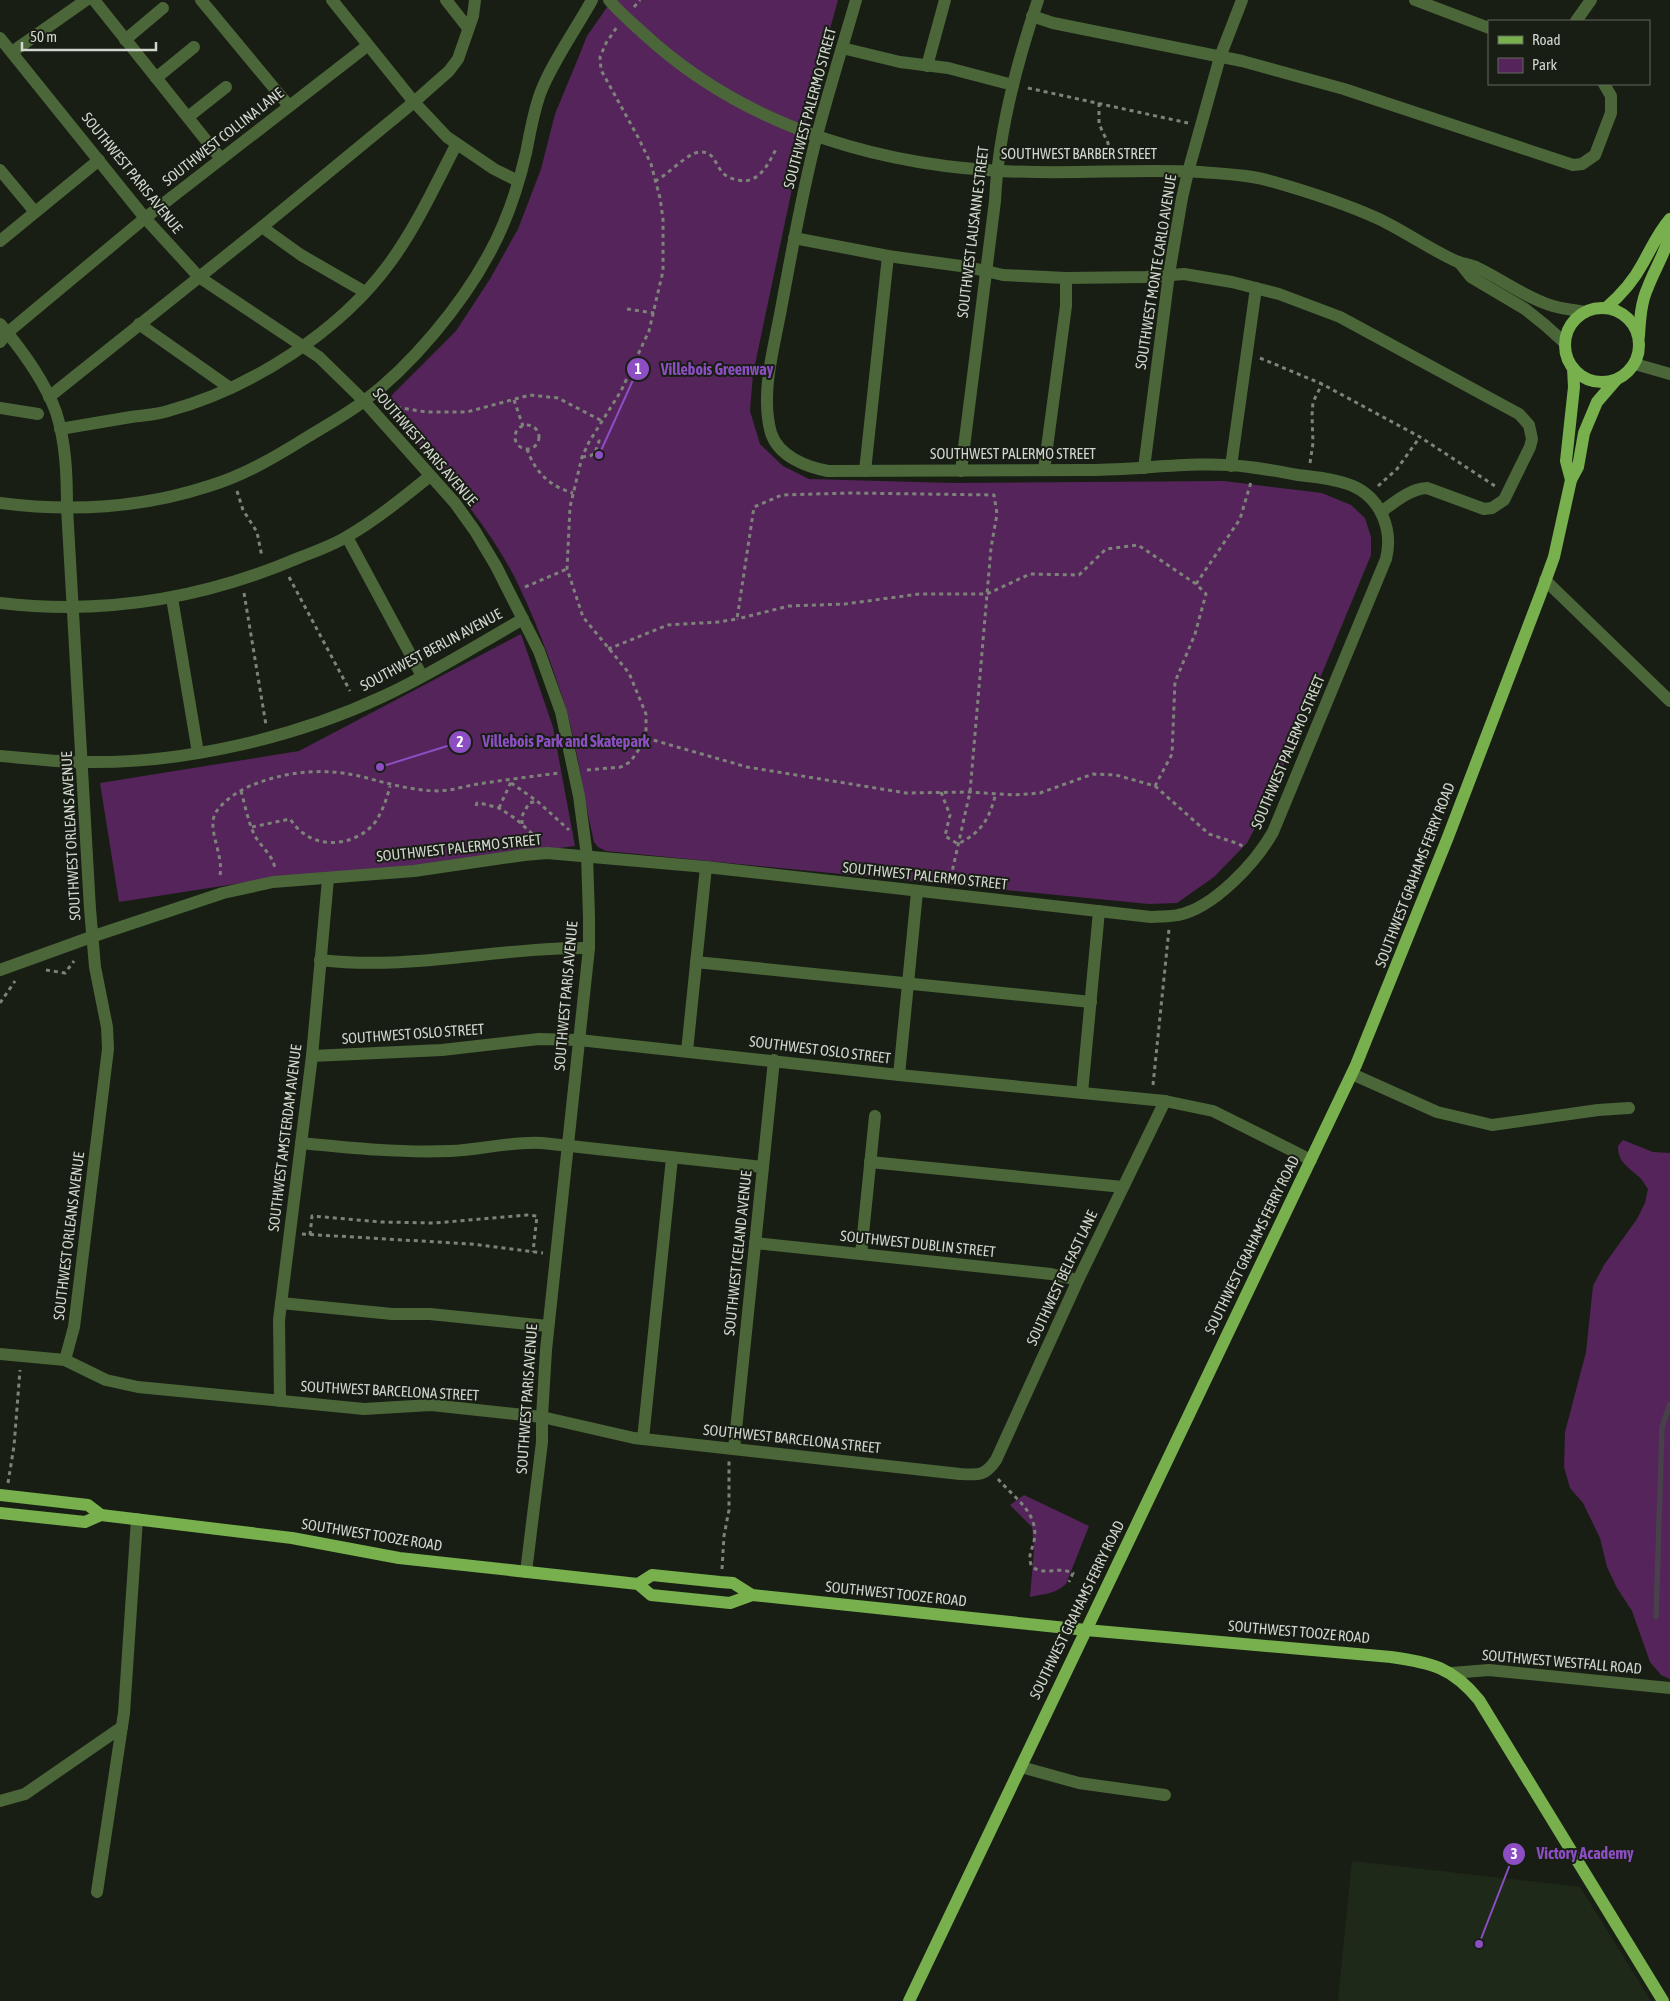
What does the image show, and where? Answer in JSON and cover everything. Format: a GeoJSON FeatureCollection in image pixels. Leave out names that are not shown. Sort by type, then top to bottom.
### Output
{"type":"FeatureCollection","features":[{"type":"Feature","properties":{"kind":"main road"},"geometry":{"type":"LineString","coordinates":[[1606,308],[1629,285],[1643,264],[1660,231],[1670,219]]}},
{"type":"Feature","properties":{"kind":"main road"},"geometry":{"type":"LineString","coordinates":[[1639,336],[1635,326],[1620,312],[1599,308],[1585,312],[1572,323],[1566,333],[1564,343],[1566,354],[1573,368],[1585,378],[1595,382],[1606,382],[1626,375],[1635,364],[1638,356],[1641,312],[1647,288],[1669,239],[1670,229]]}},
{"type":"Feature","properties":{"kind":"main road","name":"SOUTHWEST GRAHAMS FERRY ROAD"},"geometry":{"type":"LineString","coordinates":[[1570,480],[1566,461],[1574,387],[1573,368]]}},
{"type":"Feature","properties":{"kind":"main road","name":"SOUTHWEST GRAHAMS FERRY ROAD"},"geometry":{"type":"LineString","coordinates":[[909,2001],[1352,1074],[1448,836],[1554,557],[1570,480],[1578,467],[1584,433],[1598,402],[1616,380]]}},
{"type":"Feature","properties":{"kind":"main road","name":"SOUTHWEST TOOZE ROAD"},"geometry":{"type":"LineString","coordinates":[[0,1495],[88,1504],[101,1515]]}},
{"type":"Feature","properties":{"kind":"main road","name":"SOUTHWEST TOOZE ROAD"},"geometry":{"type":"LineString","coordinates":[[0,1513],[85,1522],[101,1515],[292,1538],[399,1558],[638,1584],[652,1594],[730,1603],[752,1595],[1086,1630],[1391,1657],[1422,1662],[1452,1673],[1466,1684],[1478,1700],[1663,2001]]}},
{"type":"Feature","properties":{"kind":"main road","name":"SOUTHWEST TOOZE ROAD"},"geometry":{"type":"LineString","coordinates":[[638,1584],[652,1575],[733,1583],[752,1595]]}},
{"type":"Feature","properties":{"kind":"street"},"geometry":{"type":"LineString","coordinates":[[12,52],[86,0]]}},
{"type":"Feature","properties":{"kind":"street"},"geometry":{"type":"LineString","coordinates":[[94,0],[221,159]]}},
{"type":"Feature","properties":{"kind":"street"},"geometry":{"type":"LineString","coordinates":[[201,0],[289,106]]}},
{"type":"Feature","properties":{"kind":"street"},"geometry":{"type":"LineString","coordinates":[[332,0],[414,102],[456,145],[494,169],[518,181]]}},
{"type":"Feature","properties":{"kind":"street"},"geometry":{"type":"LineString","coordinates":[[446,0],[468,28]]}},
{"type":"Feature","properties":{"kind":"street"},"geometry":{"type":"LineString","coordinates":[[49,398],[262,227],[455,66],[473,16],[475,0]]}},
{"type":"Feature","properties":{"kind":"street"},"geometry":{"type":"LineString","coordinates":[[0,503],[67,508],[131,504],[209,486],[245,473],[282,453],[364,401],[416,354],[443,322],[489,254],[508,213],[541,92],[592,0]]}},
{"type":"Feature","properties":{"kind":"street","name":"SOUTHWEST BARBER STREET"},"geometry":{"type":"LineString","coordinates":[[609,0],[659,47],[703,81],[763,115],[816,136],[863,151],[915,162],[1036,172],[1112,170],[1226,174],[1271,181],[1310,193],[1378,219],[1459,262],[1476,266],[1532,298],[1554,307],[1585,312]]}},
{"type":"Feature","properties":{"kind":"street","name":"SOUTHWEST PALERMO STREET"},"geometry":{"type":"LineString","coordinates":[[0,970],[223,893],[278,882],[450,867],[524,854],[547,853],[706,867],[1151,917],[1180,915],[1197,908],[1235,879],[1258,857],[1274,832],[1386,560],[1388,532],[1381,512],[1368,496],[1347,484],[1333,480],[1230,466],[1044,470],[828,471],[808,467],[789,456],[772,435],[769,420],[769,377],[794,238],[816,136],[856,0]]}},
{"type":"Feature","properties":{"kind":"street"},"geometry":{"type":"LineString","coordinates":[[927,66],[945,0]]}},
{"type":"Feature","properties":{"kind":"street","name":"SOUTHWEST LAUSANNE STREET"},"geometry":{"type":"LineString","coordinates":[[961,471],[995,201],[996,170],[1001,138],[1013,85],[1038,0]]}},
{"type":"Feature","properties":{"kind":"street","name":"SOUTHWEST MONTE CARLO AVENUE"},"geometry":{"type":"LineString","coordinates":[[1144,468],[1169,274],[1188,172],[1220,57],[1242,0]]}},
{"type":"Feature","properties":{"kind":"street"},"geometry":{"type":"LineString","coordinates":[[1415,0],[1488,28]]}},
{"type":"Feature","properties":{"kind":"street"},"geometry":{"type":"LineString","coordinates":[[1577,20],[1591,0]]}},
{"type":"Feature","properties":{"kind":"street"},"geometry":{"type":"LineString","coordinates":[[125,40],[163,8]]}},
{"type":"Feature","properties":{"kind":"street"},"geometry":{"type":"LineString","coordinates":[[1032,16],[1053,24],[1220,57],[1344,89],[1573,165],[1582,164],[1595,155],[1611,113],[1611,96],[1605,85]]}},
{"type":"Feature","properties":{"kind":"street","name":"SOUTHWEST PARIS AVENUE"},"geometry":{"type":"LineString","coordinates":[[0,38],[145,218],[199,277],[319,357],[364,401],[455,503],[496,566],[539,651],[561,712],[579,796],[587,856],[590,917],[589,948],[548,1326],[542,1442],[526,1572]]}},
{"type":"Feature","properties":{"kind":"street","name":"SOUTHWEST COLLINA LANE"},"geometry":{"type":"LineString","coordinates":[[2,333],[145,218],[368,46]]}},
{"type":"Feature","properties":{"kind":"street"},"geometry":{"type":"LineString","coordinates":[[156,78],[194,47]]}},
{"type":"Feature","properties":{"kind":"street"},"geometry":{"type":"LineString","coordinates":[[842,48],[900,62],[948,68],[1013,85]]}},
{"type":"Feature","properties":{"kind":"street"},"geometry":{"type":"LineString","coordinates":[[188,117],[226,87]]}},
{"type":"Feature","properties":{"kind":"street"},"geometry":{"type":"LineString","coordinates":[[60,429],[168,412],[230,388],[275,364],[332,326],[390,263],[416,223],[456,145]]}},
{"type":"Feature","properties":{"kind":"street"},"geometry":{"type":"LineString","coordinates":[[0,241],[99,160]]}},
{"type":"Feature","properties":{"kind":"street"},"geometry":{"type":"LineString","coordinates":[[0,170],[35,212]]}},
{"type":"Feature","properties":{"kind":"street"},"geometry":{"type":"LineString","coordinates":[[262,227],[301,255],[365,292]]}},
{"type":"Feature","properties":{"kind":"street"},"geometry":{"type":"LineString","coordinates":[[794,238],[1002,275],[1066,278],[1146,277],[1169,274],[1201,276],[1256,288],[1301,301],[1340,317],[1519,414],[1529,425],[1532,439],[1508,494],[1499,504],[1484,509],[1427,488],[1420,488],[1407,494],[1381,512]]}},
{"type":"Feature","properties":{"kind":"street"},"geometry":{"type":"LineString","coordinates":[[865,471],[888,256]]}},
{"type":"Feature","properties":{"kind":"street","name":"SOUTHWEST BARBER STREET"},"geometry":{"type":"LineString","coordinates":[[1459,262],[1471,277],[1524,310],[1545,325],[1564,343]]}},
{"type":"Feature","properties":{"kind":"street"},"geometry":{"type":"LineString","coordinates":[[1044,470],[1066,306],[1066,278]]}},
{"type":"Feature","properties":{"kind":"street"},"geometry":{"type":"LineString","coordinates":[[1230,466],[1256,288]]}},
{"type":"Feature","properties":{"kind":"street"},"geometry":{"type":"LineString","coordinates":[[139,324],[230,388]]}},
{"type":"Feature","properties":{"kind":"street","name":"SOUTHWEST ORLEANS AVENUE"},"geometry":{"type":"LineString","coordinates":[[2,333],[40,378],[56,413],[60,429],[66,469],[90,910],[94,936],[95,967],[107,1027],[108,1048],[74,1326],[64,1360]]}},
{"type":"Feature","properties":{"kind":"street"},"geometry":{"type":"LineString","coordinates":[[1635,364],[1670,374]]}},
{"type":"Feature","properties":{"kind":"street"},"geometry":{"type":"LineString","coordinates":[[0,408],[38,414]]}},
{"type":"Feature","properties":{"kind":"street"},"geometry":{"type":"LineString","coordinates":[[0,604],[73,607],[172,598],[242,580],[267,572],[347,536],[399,502],[430,476]]}},
{"type":"Feature","properties":{"kind":"street"},"geometry":{"type":"LineString","coordinates":[[347,536],[422,676]]}},
{"type":"Feature","properties":{"kind":"street"},"geometry":{"type":"LineString","coordinates":[[1545,580],[1670,701]]}},
{"type":"Feature","properties":{"kind":"street"},"geometry":{"type":"LineString","coordinates":[[172,598],[198,752]]}},
{"type":"Feature","properties":{"kind":"street","name":"SOUTHWEST BERLIN AVENUE"},"geometry":{"type":"LineString","coordinates":[[0,756],[83,762],[134,760],[198,752],[268,738],[328,719],[384,696],[523,620]]}},
{"type":"Feature","properties":{"kind":"street"},"geometry":{"type":"LineString","coordinates":[[687,1051],[706,867]]}},
{"type":"Feature","properties":{"kind":"street","name":"SOUTHWEST AMSTERDAM AVENUE"},"geometry":{"type":"LineString","coordinates":[[280,1401],[279,1320],[312,1056],[328,879]]}},
{"type":"Feature","properties":{"kind":"street"},"geometry":{"type":"LineString","coordinates":[[899,1075],[917,892]]}},
{"type":"Feature","properties":{"kind":"street"},"geometry":{"type":"LineString","coordinates":[[1082,1093],[1099,911]]}},
{"type":"Feature","properties":{"kind":"street"},"geometry":{"type":"LineString","coordinates":[[320,960],[358,964],[416,962],[552,947],[589,948]]}},
{"type":"Feature","properties":{"kind":"street"},"geometry":{"type":"LineString","coordinates":[[696,962],[1091,1002]]}},
{"type":"Feature","properties":{"kind":"street","name":"SOUTHWEST OSLO STREET"},"geometry":{"type":"LineString","coordinates":[[312,1056],[442,1050],[539,1039],[579,1040],[774,1060],[899,1075],[1165,1102],[1213,1111],[1311,1160]]}},
{"type":"Feature","properties":{"kind":"street","name":"SOUTHWEST ICELAND AVENUE"},"geometry":{"type":"LineString","coordinates":[[734,1449],[774,1060]]}},
{"type":"Feature","properties":{"kind":"street"},"geometry":{"type":"LineString","coordinates":[[1352,1074],[1437,1112],[1492,1124],[1598,1110],[1629,1108]]}},
{"type":"Feature","properties":{"kind":"street","name":"SOUTHWEST BELFAST LANE"},"geometry":{"type":"LineString","coordinates":[[989,1469],[996,1460],[1078,1280],[1165,1102]]}},
{"type":"Feature","properties":{"kind":"street"},"geometry":{"type":"LineString","coordinates":[[862,1254],[875,1116]]}},
{"type":"Feature","properties":{"kind":"street"},"geometry":{"type":"LineString","coordinates":[[301,1143],[350,1148],[426,1151],[475,1149],[524,1142],[763,1168]]}},
{"type":"Feature","properties":{"kind":"street"},"geometry":{"type":"LineString","coordinates":[[643,1440],[672,1158]]}},
{"type":"Feature","properties":{"kind":"street"},"geometry":{"type":"LineString","coordinates":[[870,1162],[1123,1186]]}},
{"type":"Feature","properties":{"kind":"street","name":"SOUTHWEST DUBLIN STREET"},"geometry":{"type":"LineString","coordinates":[[755,1243],[1051,1274],[1078,1280]]}},
{"type":"Feature","properties":{"kind":"street"},"geometry":{"type":"LineString","coordinates":[[281,1303],[392,1314],[430,1314],[548,1326]]}},
{"type":"Feature","properties":{"kind":"street","name":"SOUTHWEST BARCELONA STREET"},"geometry":{"type":"LineString","coordinates":[[0,1354],[64,1360],[106,1380],[138,1387],[364,1409],[431,1406],[542,1417],[643,1440],[960,1474],[983,1474],[989,1469]]}},
{"type":"Feature","properties":{"kind":"street"},"geometry":{"type":"LineString","coordinates":[[97,1892],[122,1727],[137,1519]]}},
{"type":"Feature","properties":{"kind":"street","name":"SOUTHWEST WESTFALL ROAD"},"geometry":{"type":"LineString","coordinates":[[1452,1673],[1489,1670],[1670,1688]]}},
{"type":"Feature","properties":{"kind":"street"},"geometry":{"type":"LineString","coordinates":[[0,1802],[25,1794],[122,1727]]}},
{"type":"Feature","properties":{"kind":"street"},"geometry":{"type":"LineString","coordinates":[[1021,1767],[1079,1783],[1165,1795]]}},
{"type":"Feature","properties":{"kind":"path"},"geometry":{"type":"LineString","coordinates":[[220,875],[221,855],[212,820],[221,806],[241,790],[281,775],[327,771],[359,776],[390,786],[422,790],[443,790],[573,772],[621,768],[630,762],[646,738],[646,714],[629,673],[583,617],[567,569],[570,506],[582,457],[589,442],[621,391],[648,331],[654,313],[663,264],[663,219],[651,164],[640,139],[601,70],[600,57],[606,43],[626,17]]}},
{"type":"Feature","properties":{"kind":"path"},"geometry":{"type":"LineString","coordinates":[[1013,85],[1200,125]]}},
{"type":"Feature","properties":{"kind":"path"},"geometry":{"type":"LineString","coordinates":[[1099,103],[1099,124],[1108,143],[1112,170]]}},
{"type":"Feature","properties":{"kind":"path"},"geometry":{"type":"LineString","coordinates":[[655,182],[665,176],[689,155],[698,152],[706,152],[715,159],[723,174],[741,181],[751,180],[765,170],[776,149]]}},
{"type":"Feature","properties":{"kind":"path"},"geometry":{"type":"LineString","coordinates":[[627,309],[654,313]]}},
{"type":"Feature","properties":{"kind":"path"},"geometry":{"type":"LineString","coordinates":[[1246,353],[1322,384],[1420,437],[1508,494]]}},
{"type":"Feature","properties":{"kind":"path"},"geometry":{"type":"LineString","coordinates":[[1307,476],[1314,443],[1314,402],[1322,384]]}},
{"type":"Feature","properties":{"kind":"path"},"geometry":{"type":"LineString","coordinates":[[364,401],[426,412],[467,412],[530,395],[558,398],[602,421]]}},
{"type":"Feature","properties":{"kind":"path"},"geometry":{"type":"LineString","coordinates":[[514,400],[523,426]]}},
{"type":"Feature","properties":{"kind":"path"},"geometry":{"type":"LineString","coordinates":[[527,449],[534,446],[538,435],[534,428],[523,426],[517,430],[515,437],[517,444],[527,449],[531,462],[538,472],[554,486],[574,493]]}},
{"type":"Feature","properties":{"kind":"path"},"geometry":{"type":"LineString","coordinates":[[1368,496],[1397,469],[1420,437]]}},
{"type":"Feature","properties":{"kind":"path"},"geometry":{"type":"LineString","coordinates":[[582,457],[595,453],[599,441],[604,441]]}},
{"type":"Feature","properties":{"kind":"path"},"geometry":{"type":"LineString","coordinates":[[1196,584],[1240,519],[1255,468]]}},
{"type":"Feature","properties":{"kind":"path"},"geometry":{"type":"LineString","coordinates":[[233,477],[243,510],[257,532],[261,556],[267,572]]}},
{"type":"Feature","properties":{"kind":"path"},"geometry":{"type":"LineString","coordinates":[[737,619],[754,507],[782,495],[850,493],[994,495],[996,525],[987,594],[970,792],[947,895]]}},
{"type":"Feature","properties":{"kind":"path"},"geometry":{"type":"LineString","coordinates":[[608,649],[668,624],[718,622],[789,606],[845,604],[920,594],[987,594],[1030,574],[1079,575],[1106,549],[1138,545],[1196,584],[1206,594],[1195,634],[1175,682],[1172,754],[1155,786]]}},
{"type":"Feature","properties":{"kind":"path"},"geometry":{"type":"LineString","coordinates":[[283,565],[350,691]]}},
{"type":"Feature","properties":{"kind":"path"},"geometry":{"type":"LineString","coordinates":[[525,587],[567,569]]}},
{"type":"Feature","properties":{"kind":"path"},"geometry":{"type":"LineString","coordinates":[[242,580],[268,738]]}},
{"type":"Feature","properties":{"kind":"path"},"geometry":{"type":"LineString","coordinates":[[646,738],[747,767],[906,793],[970,792],[1014,795],[1040,793],[1093,774],[1116,775],[1155,786],[1209,834],[1239,844],[1258,857]]}},
{"type":"Feature","properties":{"kind":"path"},"geometry":{"type":"LineString","coordinates":[[511,781],[537,801],[573,834]]}},
{"type":"Feature","properties":{"kind":"path"},"geometry":{"type":"LineString","coordinates":[[500,808],[511,781]]}},
{"type":"Feature","properties":{"kind":"path"},"geometry":{"type":"LineString","coordinates":[[252,827],[290,820],[304,834],[314,839],[331,843],[353,839],[365,832],[375,822],[383,808],[390,786]]}},
{"type":"Feature","properties":{"kind":"path"},"geometry":{"type":"LineString","coordinates":[[241,790],[255,835],[273,859],[278,882]]}},
{"type":"Feature","properties":{"kind":"path"},"geometry":{"type":"LineString","coordinates":[[941,792],[950,815],[945,836],[958,844]]}},
{"type":"Feature","properties":{"kind":"path"},"geometry":{"type":"LineString","coordinates":[[958,844],[975,835],[990,815],[996,793]]}},
{"type":"Feature","properties":{"kind":"path"},"geometry":{"type":"LineString","coordinates":[[522,824],[525,808],[529,803],[537,801]]}},
{"type":"Feature","properties":{"kind":"path"},"geometry":{"type":"LineString","coordinates":[[476,806],[477,803],[480,803],[500,808],[543,842]]}},
{"type":"Feature","properties":{"kind":"path"},"geometry":{"type":"LineString","coordinates":[[1151,1100],[1170,916]]}},
{"type":"Feature","properties":{"kind":"path"},"geometry":{"type":"LineString","coordinates":[[44,969],[65,973],[74,961]]}},
{"type":"Feature","properties":{"kind":"path"},"geometry":{"type":"LineString","coordinates":[[0,1003],[8,989],[22,977]]}},
{"type":"Feature","properties":{"kind":"path"},"geometry":{"type":"LineString","coordinates":[[310,1235],[312,1216],[374,1222],[435,1223],[537,1216],[533,1252]]}},
{"type":"Feature","properties":{"kind":"path"},"geometry":{"type":"LineString","coordinates":[[290,1233],[471,1244],[556,1254]]}},
{"type":"Feature","properties":{"kind":"path"},"geometry":{"type":"LineString","coordinates":[[11,1463],[21,1356]]}},
{"type":"Feature","properties":{"kind":"path"},"geometry":{"type":"LineString","coordinates":[[720,1582],[724,1536],[729,1510],[729,1462],[734,1449]]}},
{"type":"Feature","properties":{"kind":"path"},"geometry":{"type":"LineString","coordinates":[[989,1469],[1031,1515],[1034,1522],[1034,1540],[1029,1561],[1032,1567],[1042,1572],[1067,1570],[1073,1573],[1069,1582]]}},
{"type":"Feature","properties":{"kind":"shaded area"},"geometry":{"type":"Polygon","coordinates":[[[1352,1861],[1580,1887],[1651,2001],[1338,2001],[1352,1861]]]}},
{"type":"Feature","properties":{"kind":"green space"},"geometry":{"type":"Polygon","coordinates":[[[612,0],[838,0],[812,94],[753,374],[750,411],[760,444],[783,466],[809,479],[953,483],[1224,481],[1322,493],[1351,505],[1365,518],[1371,537],[1371,555],[1268,804],[1247,843],[1214,877],[1177,903],[1149,904],[606,851],[598,847],[594,842],[564,702],[541,638],[514,576],[477,517],[433,462],[393,417],[390,405],[392,395],[456,331],[490,279],[518,229],[541,169],[555,114],[587,36],[612,0]]]}},
{"type":"Feature","properties":{"kind":"green space"},"geometry":{"type":"Polygon","coordinates":[[[521,634],[553,727],[575,846],[419,866],[274,878],[119,902],[100,783],[299,751],[521,634]]]}},
{"type":"Feature","properties":{"kind":"green space"},"geometry":{"type":"Polygon","coordinates":[[[1623,1140],[1653,1152],[1670,1153],[1670,1679],[1661,1675],[1650,1662],[1632,1611],[1617,1588],[1607,1567],[1600,1538],[1583,1503],[1570,1488],[1564,1467],[1565,1432],[1586,1352],[1593,1286],[1604,1265],[1637,1219],[1645,1203],[1648,1189],[1641,1179],[1621,1160],[1618,1146],[1623,1140]]]}},
{"type":"Feature","properties":{"kind":"green space"},"geometry":{"type":"Polygon","coordinates":[[[1024,1495],[1089,1526],[1066,1584],[1054,1592],[1030,1597],[1034,1549],[1032,1527],[1010,1505],[1024,1495]]]}},
{"type":"Feature","properties":{"kind":"waterway"},"geometry":{"type":"LineString","coordinates":[[1656,1617],[1662,1427],[1670,1404]]}},
{"type":"Feature","properties":{"kind":"place","name":"Villebois Greenway"},"geometry":{"type":"Point","coordinates":[599,455]}},
{"type":"Feature","properties":{"kind":"place","name":"Villebois Park and Skatepark"},"geometry":{"type":"Point","coordinates":[380,767]}},
{"type":"Feature","properties":{"kind":"place","name":"Victory Academy"},"geometry":{"type":"Point","coordinates":[1479,1944]}}]}
